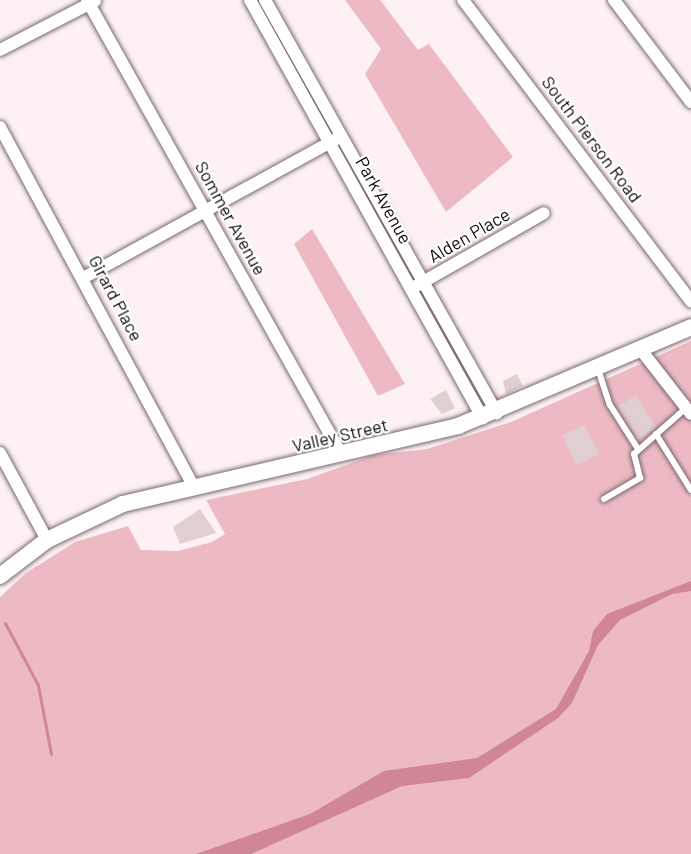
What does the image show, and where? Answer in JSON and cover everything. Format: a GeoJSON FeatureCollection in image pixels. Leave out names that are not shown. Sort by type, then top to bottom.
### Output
{"type":"FeatureCollection","features":[{"type":"Feature","properties":{"kind":"main road","name":"Valley Street"},"geometry":{"type":"LineString","coordinates":[[0,576],[47,540],[123,504],[341,454],[490,416],[691,327]]}},
{"type":"Feature","properties":{"kind":"street","name":"Park Avenue"},"geometry":{"type":"LineString","coordinates":[[250,0],[336,139]]}},
{"type":"Feature","properties":{"kind":"street","name":"Park Avenue"},"geometry":{"type":"LineString","coordinates":[[265,0],[336,139],[490,416]]}},
{"type":"Feature","properties":{"kind":"street","name":"South Pierson Road"},"geometry":{"type":"LineString","coordinates":[[463,0],[691,302]]}},
{"type":"Feature","properties":{"kind":"street"},"geometry":{"type":"LineString","coordinates":[[614,0],[691,102]]}},
{"type":"Feature","properties":{"kind":"street"},"geometry":{"type":"LineString","coordinates":[[0,50],[91,1]]}},
{"type":"Feature","properties":{"kind":"street","name":"Sommer Avenue"},"geometry":{"type":"LineString","coordinates":[[91,1],[341,454]]}},
{"type":"Feature","properties":{"kind":"street","name":"Girard Place"},"geometry":{"type":"LineString","coordinates":[[0,127],[85,277],[194,488]]}},
{"type":"Feature","properties":{"kind":"street"},"geometry":{"type":"LineString","coordinates":[[85,277],[207,212],[336,139]]}},
{"type":"Feature","properties":{"kind":"street","name":"Alden Place"},"geometry":{"type":"LineString","coordinates":[[418,286],[544,213]]}},
{"type":"Feature","properties":{"kind":"street"},"geometry":{"type":"LineString","coordinates":[[641,350],[689,411]]}},
{"type":"Feature","properties":{"kind":"street"},"geometry":{"type":"LineString","coordinates":[[0,453],[47,540]]}},
{"type":"Feature","properties":{"kind":"lane"},"geometry":{"type":"LineString","coordinates":[[598,369],[610,405],[638,449]]}},
{"type":"Feature","properties":{"kind":"lane"},"geometry":{"type":"LineString","coordinates":[[604,500],[640,478],[634,459],[638,449],[689,411]]}},
{"type":"Feature","properties":{"kind":"lane"},"geometry":{"type":"LineString","coordinates":[[656,434],[691,490]]}},
{"type":"Feature","properties":{"kind":"shaded area"},"geometry":{"type":"Polygon","coordinates":[[[345,0],[380,0],[418,50],[429,44],[513,157],[446,212],[365,74],[381,49],[345,0]]]}},
{"type":"Feature","properties":{"kind":"shaded area"},"geometry":{"type":"Polygon","coordinates":[[[312,229],[405,384],[378,396],[294,244],[312,229]]]}},
{"type":"Feature","properties":{"kind":"shaded area"},"geometry":{"type":"Polygon","coordinates":[[[691,341],[691,854],[0,854],[0,597],[26,573],[75,542],[128,526],[141,550],[178,551],[212,542],[225,534],[206,500],[307,479],[374,455],[427,449],[511,422],[691,341]]]}},
{"type":"Feature","properties":{"kind":"shaded area"},"geometry":{"type":"Polygon","coordinates":[[[691,581],[691,591],[672,594],[620,620],[598,645],[572,703],[558,718],[469,778],[402,786],[251,854],[196,854],[310,814],[384,771],[477,758],[556,709],[589,651],[593,631],[607,614],[691,581]]]}},
{"type":"Feature","properties":{"kind":"building"},"geometry":{"type":"Polygon","coordinates":[[[517,374],[523,386],[506,394],[503,381],[517,374]]]}},
{"type":"Feature","properties":{"kind":"building"},"geometry":{"type":"Polygon","coordinates":[[[446,390],[455,408],[442,414],[430,399],[446,390]]]}},
{"type":"Feature","properties":{"kind":"building"},"geometry":{"type":"Polygon","coordinates":[[[635,395],[656,427],[638,440],[617,407],[635,395]]]}},
{"type":"Feature","properties":{"kind":"building"},"geometry":{"type":"Polygon","coordinates":[[[584,425],[599,454],[577,465],[562,435],[584,425]]]}},
{"type":"Feature","properties":{"kind":"building"},"geometry":{"type":"Polygon","coordinates":[[[200,509],[216,533],[180,544],[173,527],[200,509]]]}},
{"type":"Feature","properties":{"kind":"waterway"},"geometry":{"type":"LineString","coordinates":[[5,623],[38,685],[51,754]]}}]}
